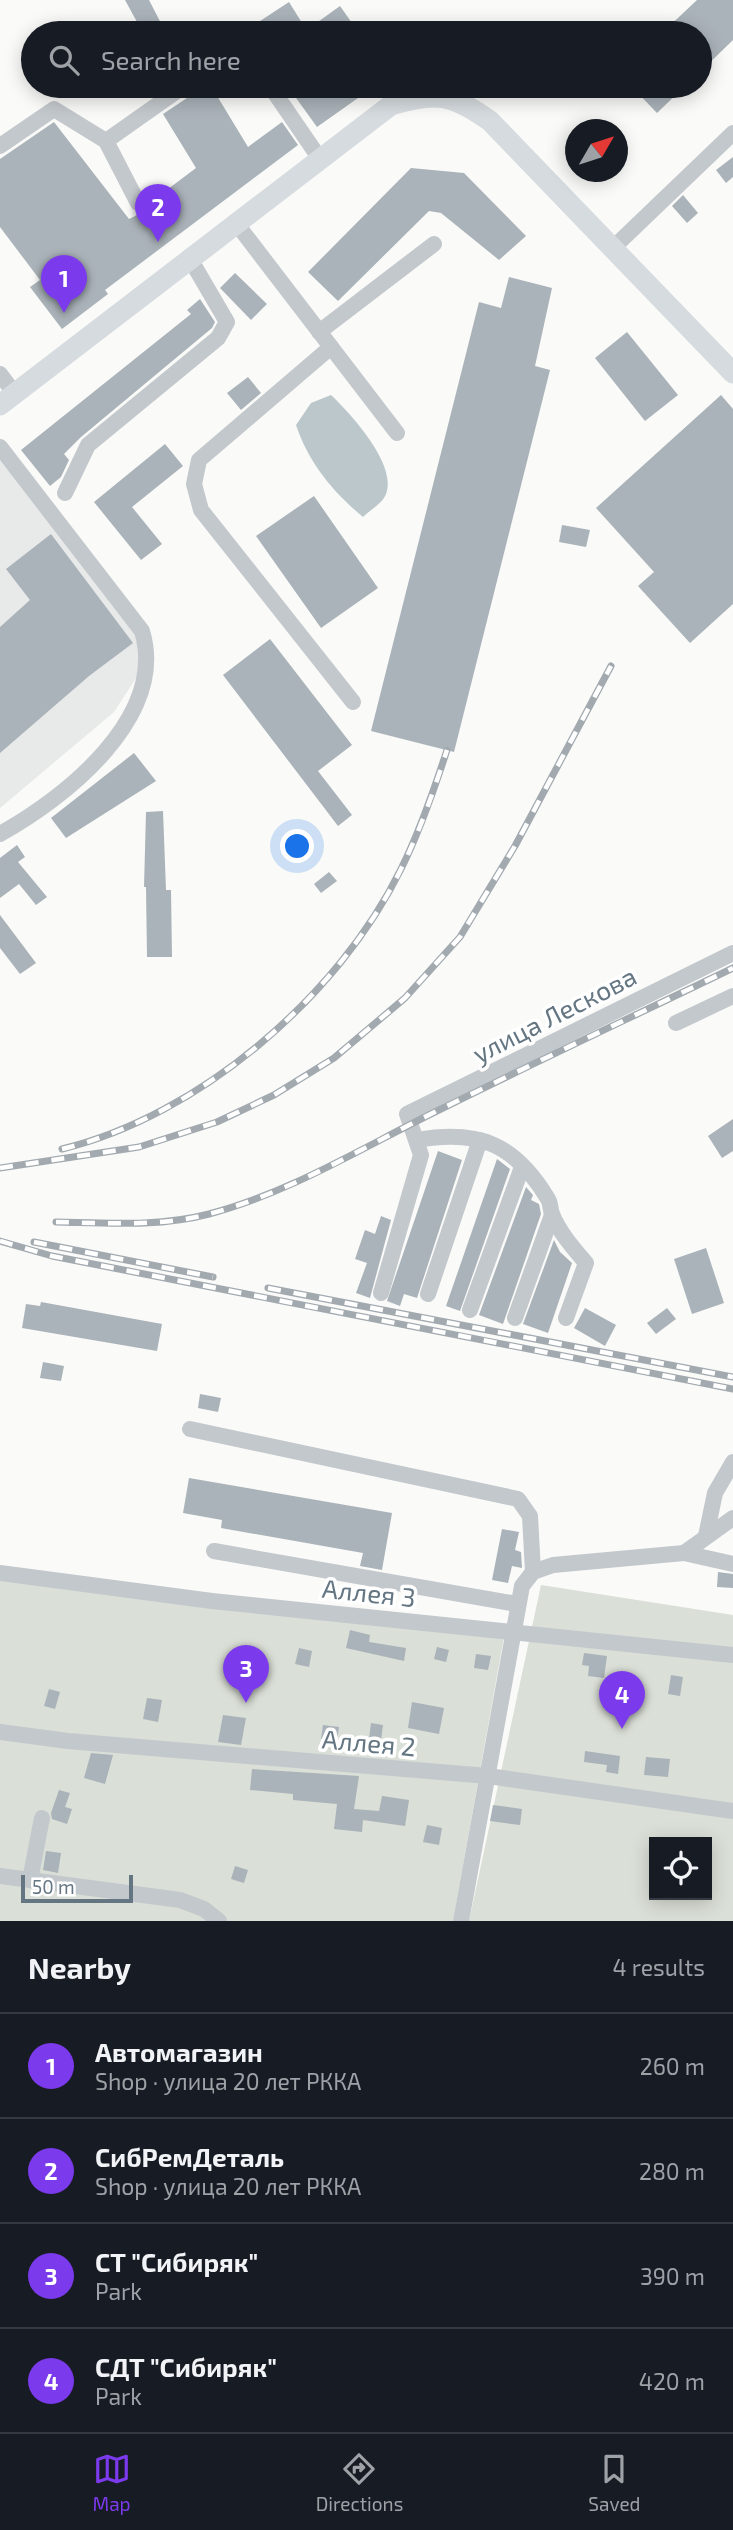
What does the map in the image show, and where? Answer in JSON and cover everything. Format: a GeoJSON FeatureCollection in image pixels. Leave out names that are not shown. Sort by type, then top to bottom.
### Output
{"type":"FeatureCollection","features":[{"type":"Feature","properties":{"kind":"main road"},"geometry":{"type":"LineString","coordinates":[[7,399],[391,104],[419,98]]}},
{"type":"Feature","properties":{"kind":"main road"},"geometry":{"type":"LineString","coordinates":[[450,98],[464,102],[491,121],[733,373]]}},
{"type":"Feature","properties":{"kind":"street"},"geometry":{"type":"LineString","coordinates":[[106,141],[167,98]]}},
{"type":"Feature","properties":{"kind":"street"},"geometry":{"type":"LineString","coordinates":[[278,98],[320,159]]}},
{"type":"Feature","properties":{"kind":"street"},"geometry":{"type":"LineString","coordinates":[[0,146],[54,108],[106,141],[138,203]]}},
{"type":"Feature","properties":{"kind":"street"},"geometry":{"type":"LineString","coordinates":[[614,247],[733,133]]}},
{"type":"Feature","properties":{"kind":"street"},"geometry":{"type":"LineString","coordinates":[[236,223],[397,433]]}},
{"type":"Feature","properties":{"kind":"street"},"geometry":{"type":"LineString","coordinates":[[319,332],[434,244]]}},
{"type":"Feature","properties":{"kind":"street"},"geometry":{"type":"LineString","coordinates":[[65,493],[88,445],[211,344],[227,322],[189,257]]}},
{"type":"Feature","properties":{"kind":"street"},"geometry":{"type":"LineString","coordinates":[[331,347],[199,460],[194,484],[201,510],[353,702]]}},
{"type":"Feature","properties":{"kind":"street"},"geometry":{"type":"LineString","coordinates":[[0,374],[7,399]]}},
{"type":"Feature","properties":{"kind":"street"},"geometry":{"type":"LineString","coordinates":[[0,447],[142,631],[148,651],[142,689],[124,727],[97,761],[60,795],[0,834]]}},
{"type":"Feature","properties":{"kind":"street","name":"улица Лескова"},"geometry":{"type":"LineString","coordinates":[[418,1140],[407,1114],[419,1106],[469,1085],[531,1051],[733,953]]}},
{"type":"Feature","properties":{"kind":"street"},"geometry":{"type":"LineString","coordinates":[[676,1023],[733,996]]}},
{"type":"Feature","properties":{"kind":"street"},"geometry":{"type":"LineString","coordinates":[[380,1293],[421,1155],[418,1140],[448,1135],[503,1147],[550,1201],[552,1215],[586,1263],[566,1318]]}},
{"type":"Feature","properties":{"kind":"street"},"geometry":{"type":"LineString","coordinates":[[428,1294],[480,1140]]}},
{"type":"Feature","properties":{"kind":"street"},"geometry":{"type":"LineString","coordinates":[[470,1310],[523,1167]]}},
{"type":"Feature","properties":{"kind":"street"},"geometry":{"type":"LineString","coordinates":[[515,1318],[552,1215]]}},
{"type":"Feature","properties":{"kind":"street"},"geometry":{"type":"LineString","coordinates":[[190,1429],[518,1499],[530,1516],[533,1572]]}},
{"type":"Feature","properties":{"kind":"street"},"geometry":{"type":"LineString","coordinates":[[706,1536],[715,1493],[733,1462]]}},
{"type":"Feature","properties":{"kind":"street"},"geometry":{"type":"LineString","coordinates":[[684,1553],[733,1518]]}},
{"type":"Feature","properties":{"kind":"street"},"geometry":{"type":"LineString","coordinates":[[214,1551],[517,1604]]}},
{"type":"Feature","properties":{"kind":"street"},"geometry":{"type":"LineString","coordinates":[[461,1921],[522,1586],[533,1572],[553,1564],[684,1553],[733,1564]]}},
{"type":"Feature","properties":{"kind":"street","name":"Аллея 3"},"geometry":{"type":"LineString","coordinates":[[0,1573],[212,1601],[733,1655]]}},
{"type":"Feature","properties":{"kind":"street","name":"Аллея 2"},"geometry":{"type":"LineString","coordinates":[[0,1732],[68,1741],[488,1776],[733,1811]]}},
{"type":"Feature","properties":{"kind":"street"},"geometry":{"type":"LineString","coordinates":[[30,1880],[43,1818]]}},
{"type":"Feature","properties":{"kind":"street"},"geometry":{"type":"LineString","coordinates":[[0,1876],[180,1900],[204,1909],[219,1921]]}},
{"type":"Feature","properties":{"kind":"shaded area"},"geometry":{"type":"Polygon","coordinates":[[[331,395],[372,443],[386,472],[388,486],[384,498],[363,517],[341,497],[323,475],[308,452],[296,425],[311,403],[331,395]]]}},
{"type":"Feature","properties":{"kind":"shaded area"},"geometry":{"type":"Polygon","coordinates":[[[0,460],[135,631],[142,647],[138,675],[114,712],[0,808],[0,460]]]}},
{"type":"Feature","properties":{"kind":"shaded area"},"geometry":{"type":"Polygon","coordinates":[[[0,1580],[504,1637],[453,1921],[0,1921],[0,1580]]]}},
{"type":"Feature","properties":{"kind":"shaded area"},"geometry":{"type":"Polygon","coordinates":[[[541,1585],[733,1615],[733,1921],[469,1921],[541,1585]]]}},
{"type":"Feature","properties":{"kind":"building"},"geometry":{"type":"Polygon","coordinates":[[[125,0],[149,0],[160,21],[136,21],[125,0]]]}},
{"type":"Feature","properties":{"kind":"building"},"geometry":{"type":"Polygon","coordinates":[[[697,0],[733,0],[733,40],[712,60],[712,21],[675,21],[697,0]]]}},
{"type":"Feature","properties":{"kind":"building"},"geometry":{"type":"Polygon","coordinates":[[[289,2],[301,21],[260,21],[289,2]]]}},
{"type":"Feature","properties":{"kind":"building"},"geometry":{"type":"Polygon","coordinates":[[[340,6],[351,21],[319,21],[340,6]]]}},
{"type":"Feature","properties":{"kind":"building"},"geometry":{"type":"Polygon","coordinates":[[[187,98],[218,98],[248,147],[282,122],[298,145],[105,290],[108,294],[62,329],[30,287],[40,280],[0,227],[0,159],[54,122],[129,219],[143,212],[148,204],[196,168],[163,114],[187,98]]]}},
{"type":"Feature","properties":{"kind":"building"},"geometry":{"type":"Polygon","coordinates":[[[296,98],[358,98],[317,127],[296,98]]]}},
{"type":"Feature","properties":{"kind":"building"},"geometry":{"type":"Polygon","coordinates":[[[643,98],[673,98],[657,113],[643,98]]]}},
{"type":"Feature","properties":{"kind":"building"},"geometry":{"type":"Polygon","coordinates":[[[733,157],[733,177],[726,183],[716,170],[733,157]]]}},
{"type":"Feature","properties":{"kind":"building"},"geometry":{"type":"Polygon","coordinates":[[[411,168],[464,173],[526,236],[499,260],[441,213],[429,211],[338,301],[308,272],[411,168]]]}},
{"type":"Feature","properties":{"kind":"building"},"geometry":{"type":"Polygon","coordinates":[[[683,195],[698,213],[687,223],[672,206],[683,195]]]}},
{"type":"Feature","properties":{"kind":"building"},"geometry":{"type":"Polygon","coordinates":[[[235,273],[267,304],[251,320],[220,288],[235,273]]]}},
{"type":"Feature","properties":{"kind":"building"},"geometry":{"type":"Polygon","coordinates":[[[509,277],[552,288],[535,366],[550,370],[454,752],[371,731],[479,302],[501,308],[509,277]]]}},
{"type":"Feature","properties":{"kind":"building"},"geometry":{"type":"Polygon","coordinates":[[[200,299],[215,322],[212,328],[81,437],[64,454],[69,460],[61,477],[50,486],[21,450],[191,314],[187,310],[200,299]]]}},
{"type":"Feature","properties":{"kind":"building"},"geometry":{"type":"Polygon","coordinates":[[[627,332],[678,395],[645,421],[595,358],[627,332]]]}},
{"type":"Feature","properties":{"kind":"building"},"geometry":{"type":"Polygon","coordinates":[[[248,377],[261,393],[241,410],[227,393],[248,377]]]}},
{"type":"Feature","properties":{"kind":"building"},"geometry":{"type":"Polygon","coordinates":[[[721,395],[733,409],[733,604],[690,643],[638,586],[654,572],[596,508],[721,395]]]}},
{"type":"Feature","properties":{"kind":"building"},"geometry":{"type":"Polygon","coordinates":[[[165,444],[183,466],[132,507],[162,544],[141,560],[94,502],[165,444]]]}},
{"type":"Feature","properties":{"kind":"building"},"geometry":{"type":"Polygon","coordinates":[[[314,496],[378,588],[321,628],[256,536],[314,496]]]}},
{"type":"Feature","properties":{"kind":"building"},"geometry":{"type":"Polygon","coordinates":[[[562,525],[590,530],[586,547],[559,542],[562,525]]]}},
{"type":"Feature","properties":{"kind":"building"},"geometry":{"type":"Polygon","coordinates":[[[51,534],[133,643],[89,676],[0,753],[0,627],[30,600],[6,569],[51,534]]]}},
{"type":"Feature","properties":{"kind":"building"},"geometry":{"type":"Polygon","coordinates":[[[270,639],[352,745],[318,771],[352,815],[338,826],[223,675],[270,639]]]}},
{"type":"Feature","properties":{"kind":"building"},"geometry":{"type":"Polygon","coordinates":[[[134,753],[156,781],[66,838],[51,818],[134,753]]]}},
{"type":"Feature","properties":{"kind":"building"},"geometry":{"type":"Polygon","coordinates":[[[163,811],[166,890],[171,890],[172,957],[147,957],[144,887],[146,812],[163,811]]]}},
{"type":"Feature","properties":{"kind":"building"},"geometry":{"type":"Polygon","coordinates":[[[17,845],[25,857],[18,862],[47,897],[36,905],[19,884],[0,898],[0,858],[17,845]]]}},
{"type":"Feature","properties":{"kind":"building"},"geometry":{"type":"Polygon","coordinates":[[[329,872],[337,881],[321,893],[314,884],[329,872]]]}},
{"type":"Feature","properties":{"kind":"building"},"geometry":{"type":"Polygon","coordinates":[[[0,915],[36,963],[20,974],[0,948],[0,915]]]}},
{"type":"Feature","properties":{"kind":"building"},"geometry":{"type":"Polygon","coordinates":[[[733,1119],[733,1151],[722,1158],[708,1136],[733,1119]]]}},
{"type":"Feature","properties":{"kind":"building"},"geometry":{"type":"Polygon","coordinates":[[[438,1151],[462,1160],[417,1298],[404,1294],[400,1306],[387,1301],[438,1151]]]}},
{"type":"Feature","properties":{"kind":"building"},"geometry":{"type":"Polygon","coordinates":[[[497,1159],[510,1169],[460,1311],[446,1306],[497,1159]]]}},
{"type":"Feature","properties":{"kind":"building"},"geometry":{"type":"Polygon","coordinates":[[[526,1187],[533,1195],[531,1200],[539,1204],[541,1214],[503,1324],[479,1315],[526,1187]]]}},
{"type":"Feature","properties":{"kind":"building"},"geometry":{"type":"Polygon","coordinates":[[[381,1216],[391,1220],[370,1298],[356,1293],[367,1263],[355,1259],[365,1230],[375,1234],[381,1216]]]}},
{"type":"Feature","properties":{"kind":"building"},"geometry":{"type":"Polygon","coordinates":[[[554,1240],[560,1252],[572,1263],[548,1333],[523,1324],[554,1240]]]}},
{"type":"Feature","properties":{"kind":"building"},"geometry":{"type":"Polygon","coordinates":[[[706,1248],[724,1303],[692,1314],[674,1259],[706,1248]]]}},
{"type":"Feature","properties":{"kind":"building"},"geometry":{"type":"Polygon","coordinates":[[[41,1302],[162,1324],[157,1351],[22,1328],[26,1304],[40,1306],[41,1302]]]}},
{"type":"Feature","properties":{"kind":"building"},"geometry":{"type":"Polygon","coordinates":[[[585,1308],[616,1325],[605,1346],[574,1328],[585,1308]]]}},
{"type":"Feature","properties":{"kind":"building"},"geometry":{"type":"Polygon","coordinates":[[[667,1308],[676,1319],[656,1334],[647,1323],[667,1308]]]}},
{"type":"Feature","properties":{"kind":"building"},"geometry":{"type":"Polygon","coordinates":[[[43,1362],[64,1366],[61,1381],[40,1378],[43,1362]]]}},
{"type":"Feature","properties":{"kind":"building"},"geometry":{"type":"Polygon","coordinates":[[[200,1394],[221,1398],[218,1412],[198,1408],[200,1394]]]}},
{"type":"Feature","properties":{"kind":"building"},"geometry":{"type":"Polygon","coordinates":[[[189,1478],[392,1513],[382,1570],[360,1566],[363,1553],[221,1528],[222,1520],[183,1513],[189,1478]]]}},
{"type":"Feature","properties":{"kind":"building"},"geometry":{"type":"Polygon","coordinates":[[[502,1529],[519,1532],[515,1550],[521,1552],[522,1568],[512,1566],[508,1583],[492,1580],[502,1529]]]}},
{"type":"Feature","properties":{"kind":"building"},"geometry":{"type":"Polygon","coordinates":[[[718,1572],[733,1574],[733,1588],[717,1587],[718,1572]]]}},
{"type":"Feature","properties":{"kind":"building"},"geometry":{"type":"Polygon","coordinates":[[[350,1630],[370,1635],[369,1642],[406,1648],[404,1661],[346,1648],[350,1630]]]}},
{"type":"Feature","properties":{"kind":"building"},"geometry":{"type":"Polygon","coordinates":[[[437,1647],[449,1650],[446,1662],[434,1659],[437,1647]]]}},
{"type":"Feature","properties":{"kind":"building"},"geometry":{"type":"Polygon","coordinates":[[[299,1648],[312,1651],[309,1667],[295,1664],[299,1648]]]}},
{"type":"Feature","properties":{"kind":"building"},"geometry":{"type":"Polygon","coordinates":[[[584,1653],[607,1656],[604,1678],[588,1676],[589,1666],[582,1665],[584,1653]]]}},
{"type":"Feature","properties":{"kind":"building"},"geometry":{"type":"Polygon","coordinates":[[[476,1654],[491,1656],[488,1670],[474,1668],[476,1654]]]}},
{"type":"Feature","properties":{"kind":"building"},"geometry":{"type":"Polygon","coordinates":[[[671,1675],[683,1677],[680,1696],[668,1694],[671,1675]]]}},
{"type":"Feature","properties":{"kind":"building"},"geometry":{"type":"Polygon","coordinates":[[[49,1689],[60,1692],[55,1709],[44,1706],[49,1689]]]}},
{"type":"Feature","properties":{"kind":"building"},"geometry":{"type":"Polygon","coordinates":[[[147,1698],[162,1700],[158,1722],[143,1719],[147,1698]]]}},
{"type":"Feature","properties":{"kind":"building"},"geometry":{"type":"Polygon","coordinates":[[[412,1702],[444,1708],[439,1734],[408,1728],[412,1702]]]}},
{"type":"Feature","properties":{"kind":"building"},"geometry":{"type":"Polygon","coordinates":[[[223,1715],[246,1718],[241,1745],[218,1742],[223,1715]]]}},
{"type":"Feature","properties":{"kind":"building"},"geometry":{"type":"Polygon","coordinates":[[[371,1723],[383,1725],[381,1740],[369,1739],[371,1723]]]}},
{"type":"Feature","properties":{"kind":"building"},"geometry":{"type":"Polygon","coordinates":[[[323,1725],[339,1727],[337,1741],[321,1739],[323,1725]]]}},
{"type":"Feature","properties":{"kind":"building"},"geometry":{"type":"Polygon","coordinates":[[[585,1751],[620,1756],[618,1774],[606,1772],[607,1765],[584,1762],[585,1751]]]}},
{"type":"Feature","properties":{"kind":"building"},"geometry":{"type":"Polygon","coordinates":[[[91,1753],[113,1755],[105,1784],[84,1778],[91,1753]]]}},
{"type":"Feature","properties":{"kind":"building"},"geometry":{"type":"Polygon","coordinates":[[[646,1757],[670,1759],[668,1777],[644,1775],[646,1757]]]}},
{"type":"Feature","properties":{"kind":"building"},"geometry":{"type":"Polygon","coordinates":[[[252,1769],[359,1776],[354,1809],[379,1811],[382,1796],[409,1800],[405,1826],[363,1820],[362,1832],[334,1829],[337,1804],[293,1800],[293,1794],[250,1790],[252,1769]]]}},
{"type":"Feature","properties":{"kind":"building"},"geometry":{"type":"Polygon","coordinates":[[[59,1790],[70,1793],[65,1807],[72,1809],[67,1824],[52,1819],[51,1813],[59,1790]]]}},
{"type":"Feature","properties":{"kind":"building"},"geometry":{"type":"Polygon","coordinates":[[[493,1805],[522,1809],[520,1825],[490,1821],[493,1805]]]}},
{"type":"Feature","properties":{"kind":"building"},"geometry":{"type":"Polygon","coordinates":[[[427,1825],[442,1828],[439,1845],[423,1842],[427,1825]]]}},
{"type":"Feature","properties":{"kind":"building"},"geometry":{"type":"Polygon","coordinates":[[[46,1851],[61,1853],[58,1873],[43,1870],[46,1851]]]}},
{"type":"Feature","properties":{"kind":"building"},"geometry":{"type":"Polygon","coordinates":[[[235,1866],[248,1870],[244,1883],[231,1879],[235,1866]]]}},
{"type":"Feature","properties":{"kind":"railway"},"geometry":{"type":"LineString","coordinates":[[0,1168],[139,1147],[217,1122],[274,1095],[334,1058],[405,998],[460,937],[515,846],[611,666]]}},
{"type":"Feature","properties":{"kind":"railway"},"geometry":{"type":"LineString","coordinates":[[62,1149],[113,1133],[164,1109],[213,1079],[260,1044],[303,1005],[341,962],[374,916],[401,869],[432,795],[447,750]]}},
{"type":"Feature","properties":{"kind":"railway"},"geometry":{"type":"LineString","coordinates":[[56,1222],[171,1221],[209,1214],[270,1194],[733,968]]}},
{"type":"Feature","properties":{"kind":"railway"},"geometry":{"type":"LineString","coordinates":[[0,1241],[52,1256],[733,1389]]}},
{"type":"Feature","properties":{"kind":"railway"},"geometry":{"type":"LineString","coordinates":[[34,1242],[213,1277]]}},
{"type":"Feature","properties":{"kind":"railway"},"geometry":{"type":"LineString","coordinates":[[268,1288],[733,1377]]}},
{"type":"Feature","properties":{"kind":"place","name":"СибРемДеталь"},"geometry":{"type":"Point","coordinates":[158,242]}},
{"type":"Feature","properties":{"kind":"place","name":"Автомагазин"},"geometry":{"type":"Point","coordinates":[64,313]}},
{"type":"Feature","properties":{"kind":"place","name":"СТ \"Сибиряк\""},"geometry":{"type":"Point","coordinates":[246,1703]}},
{"type":"Feature","properties":{"kind":"place","name":"СДТ \"Сибиряк\""},"geometry":{"type":"Point","coordinates":[622,1729]}}]}
